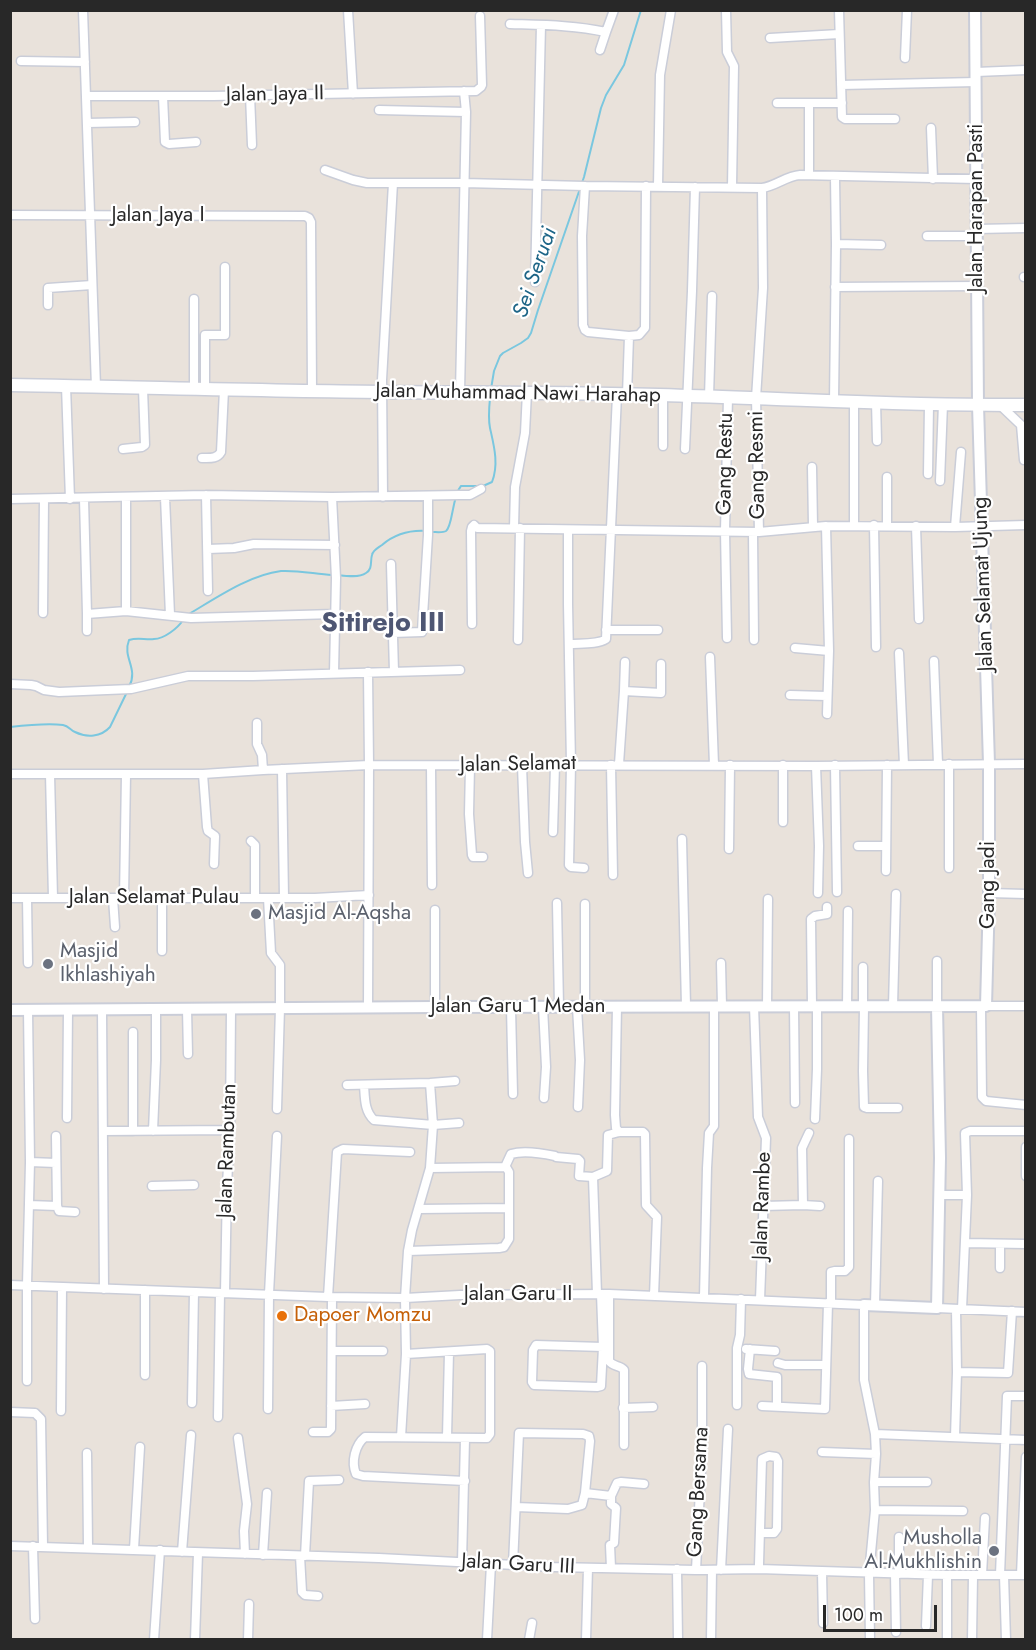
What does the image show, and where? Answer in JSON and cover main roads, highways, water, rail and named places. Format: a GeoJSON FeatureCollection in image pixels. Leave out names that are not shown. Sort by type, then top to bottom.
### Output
{"type":"FeatureCollection","features":[{"type":"Feature","properties":{"kind":"main road","name":"Jalan Muhammad Nawi Harahap"},"geometry":{"type":"LineString","coordinates":[[10,385],[200,390],[527,392],[1026,405]]}},
{"type":"Feature","properties":{"kind":"waterway","name":"Sei Seruai"},"geometry":{"type":"LineString","coordinates":[[491,389],[494,371],[500,356],[528,338],[531,333],[584,177],[601,108],[624,65],[641,10]]}},
{"type":"Feature","properties":{"kind":"waterway","name":"Sei Seruai"},"geometry":{"type":"LineString","coordinates":[[432,532],[445,532],[448,528],[461,486],[483,486],[492,482],[495,462],[489,420],[490,398]]}},
{"type":"Feature","properties":{"kind":"waterway","name":"Sei Seruai"},"geometry":{"type":"LineString","coordinates":[[338,575],[363,575],[370,569],[373,552],[387,541],[414,531],[426,531]]}},
{"type":"Feature","properties":{"kind":"waterway","name":"Sei Seruai"},"geometry":{"type":"LineString","coordinates":[[189,614],[233,588],[269,573],[287,571],[332,575]]}},
{"type":"Feature","properties":{"kind":"waterway","name":"Sei Seruai"},"geometry":{"type":"LineString","coordinates":[[129,687],[132,680],[132,669],[127,652],[129,640],[162,637],[174,630],[183,620]]}},
{"type":"Feature","properties":{"kind":"waterway","name":"Sei Seruai"},"geometry":{"type":"LineString","coordinates":[[10,727],[57,724],[84,735],[98,735],[110,727],[127,692]]}},
{"type":"Feature","properties":{"kind":"place","name":"Masjid Al-Aqsha"},"geometry":{"type":"Point","coordinates":[256,914]}},
{"type":"Feature","properties":{"kind":"place","name":"Masjid Ikhlashiyah"},"geometry":{"type":"Point","coordinates":[48,964]}},
{"type":"Feature","properties":{"kind":"place","name":"Dapoer Momzu"},"geometry":{"type":"Point","coordinates":[282,1316]}},
{"type":"Feature","properties":{"kind":"place","name":"Musholla Al-Mukhlishin"},"geometry":{"type":"Point","coordinates":[994,1551]}},
{"type":"Feature","properties":{"kind":"district","name":"Sitirejo III"},"geometry":{"type":"Point","coordinates":[383,624]}}]}
